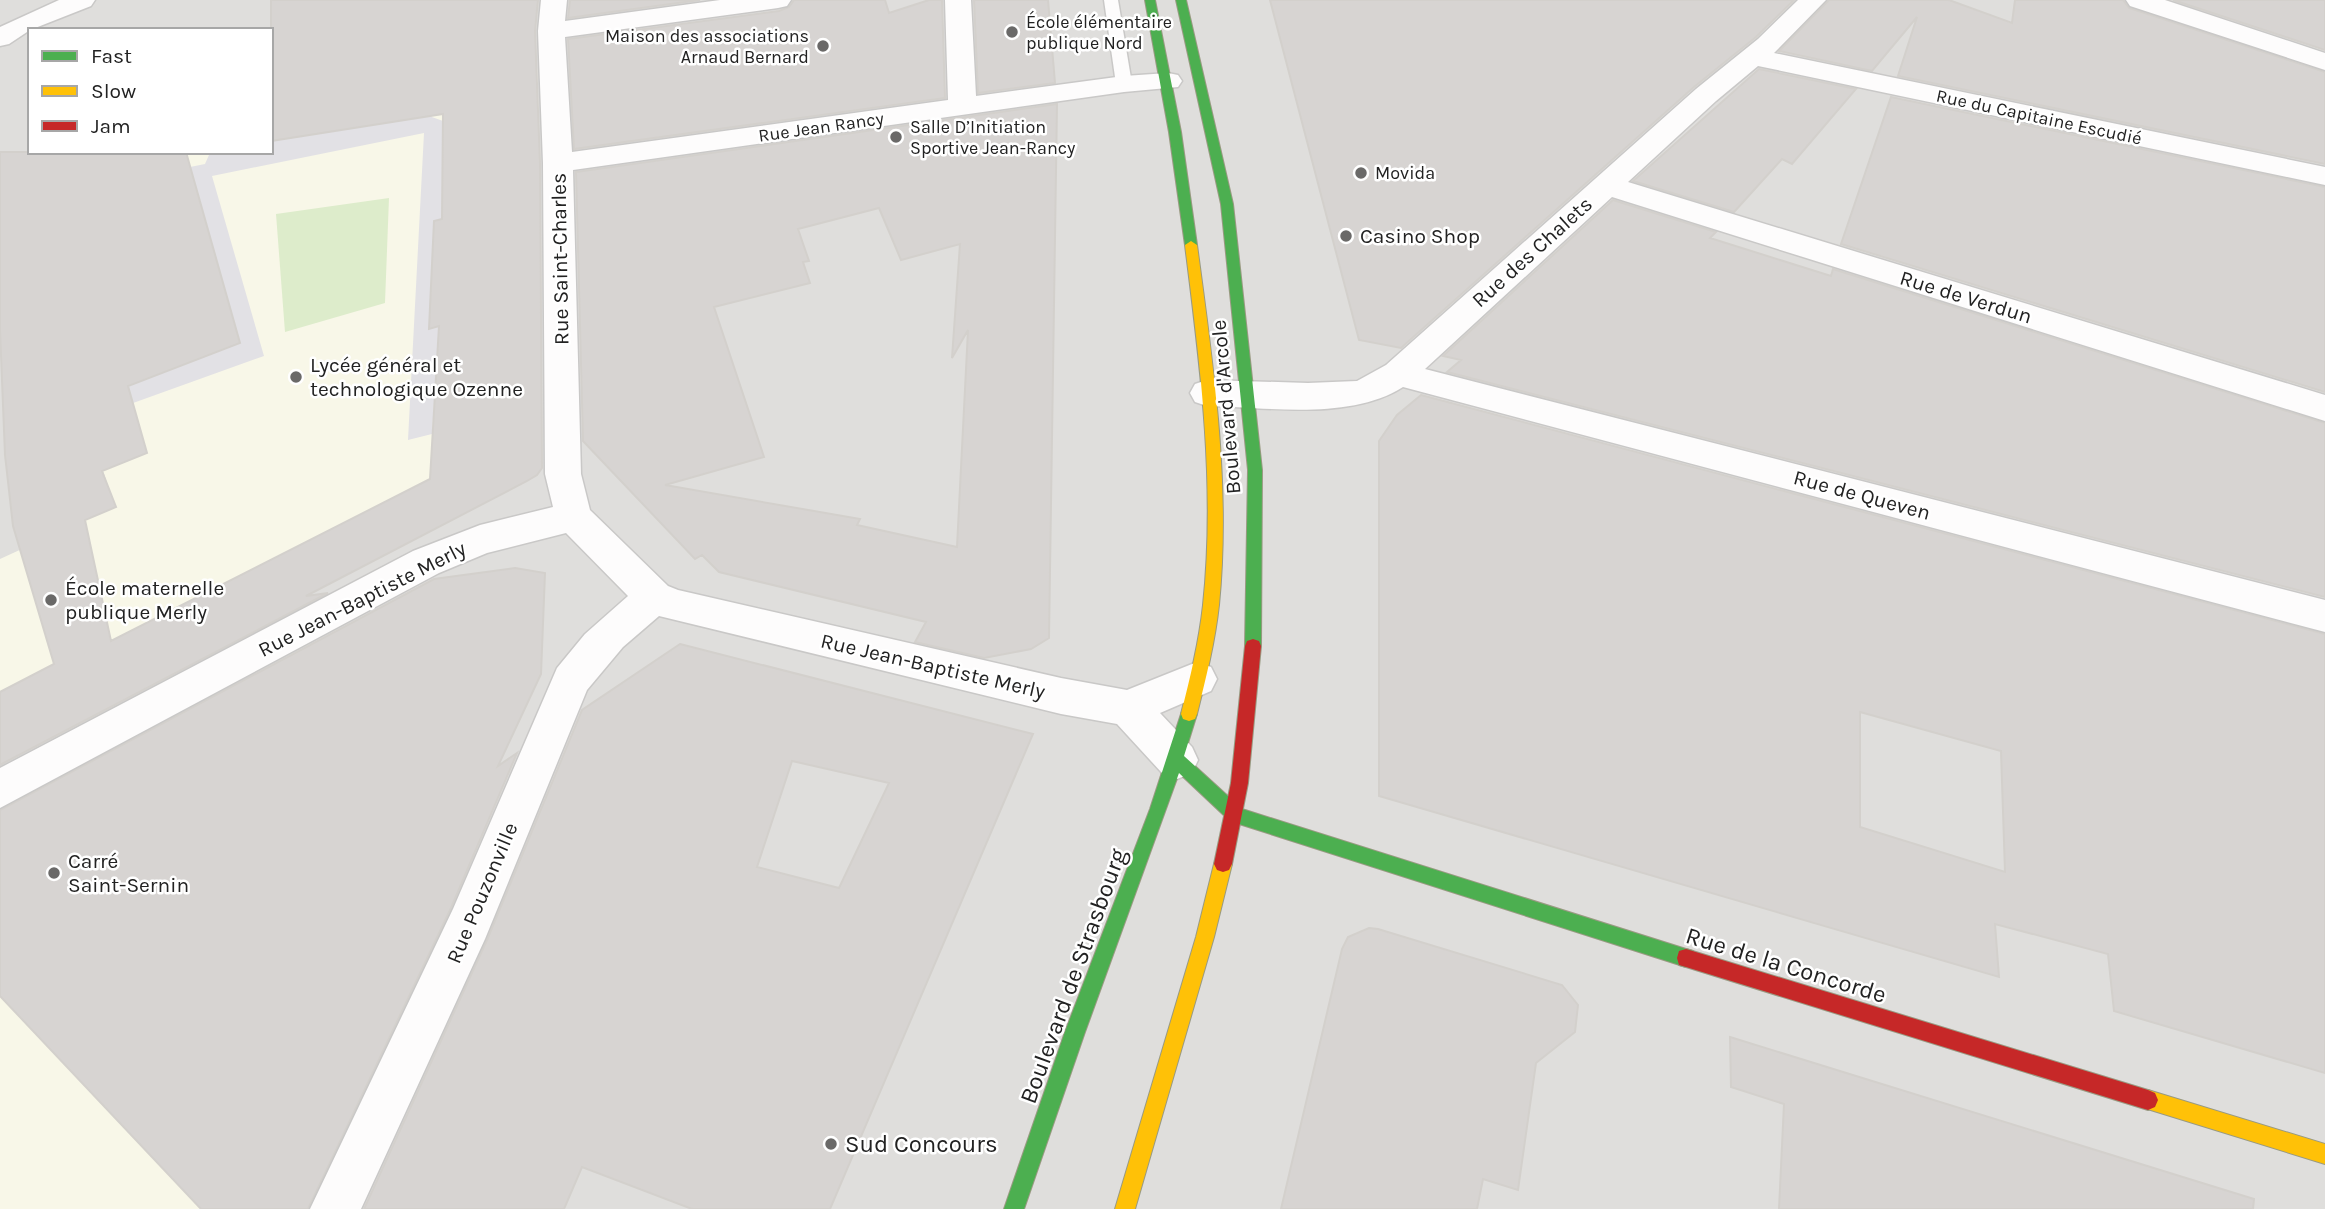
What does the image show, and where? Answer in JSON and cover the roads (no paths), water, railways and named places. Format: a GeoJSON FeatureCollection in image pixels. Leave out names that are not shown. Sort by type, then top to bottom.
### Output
{"type":"FeatureCollection","features":[{"type":"Feature","properties":{"kind":"main road","name":"Boulevard d'Arcole"},"geometry":{"type":"LineString","coordinates":[[1150,0],[1168,81],[1189,213],[1216,494],[1206,638],[1192,696],[1188,749]]}},
{"type":"Feature","properties":{"kind":"main road","name":"Boulevard d'Arcole"},"geometry":{"type":"LineString","coordinates":[[1181,0],[1227,204],[1255,470],[1255,621],[1246,743],[1236,814]]}},
{"type":"Feature","properties":{"kind":"main road"},"geometry":{"type":"LineString","coordinates":[[1192,696],[1188,749],[1236,814]]}},
{"type":"Feature","properties":{"kind":"main road","name":"Boulevard de Strasbourg"},"geometry":{"type":"LineString","coordinates":[[1014,1209],[1068,1049],[1188,749]]}},
{"type":"Feature","properties":{"kind":"main road"},"geometry":{"type":"LineString","coordinates":[[1125,1209],[1205,937],[1236,814],[1218,777]]}},
{"type":"Feature","properties":{"kind":"main road","name":"Rue de la Concorde"},"geometry":{"type":"LineString","coordinates":[[1236,814],[1514,905],[2325,1154]]}},
{"type":"Feature","properties":{"kind":"street"},"geometry":{"type":"LineString","coordinates":[[0,38],[23,24],[82,0]]}},
{"type":"Feature","properties":{"kind":"street","name":"Rue Saint-Charles"},"geometry":{"type":"LineString","coordinates":[[554,0],[551,31],[558,163],[563,474],[573,517]]}},
{"type":"Feature","properties":{"kind":"street"},"geometry":{"type":"LineString","coordinates":[[551,31],[778,0]]}},
{"type":"Feature","properties":{"kind":"street"},"geometry":{"type":"LineString","coordinates":[[958,0],[962,108]]}},
{"type":"Feature","properties":{"kind":"street"},"geometry":{"type":"LineString","coordinates":[[2139,0],[2325,62]]}},
{"type":"Feature","properties":{"kind":"street","name":"Rue des Chalets"},"geometry":{"type":"LineString","coordinates":[[1208,393],[1357,394],[1376,388],[1398,374],[1706,95],[1754,57],[1800,3]]}},
{"type":"Feature","properties":{"kind":"street","name":"Rue du Capitaine Escudié"},"geometry":{"type":"LineString","coordinates":[[1754,57],[2325,176]]}},
{"type":"Feature","properties":{"kind":"street","name":"Rue Jean Rancy"},"geometry":{"type":"LineString","coordinates":[[558,163],[1124,84],[1168,81]]}},
{"type":"Feature","properties":{"kind":"street","name":"Rue de Verdun"},"geometry":{"type":"LineString","coordinates":[[1607,184],[1629,194],[2325,408]]}},
{"type":"Feature","properties":{"kind":"street","name":"Rue de Queven"},"geometry":{"type":"LineString","coordinates":[[1398,374],[2325,616]]}},
{"type":"Feature","properties":{"kind":"street","name":"Rue Jean-Baptiste Merly"},"geometry":{"type":"LineString","coordinates":[[0,789],[426,562],[480,540],[573,517],[653,597],[701,612],[1048,693],[1128,708]]}},
{"type":"Feature","properties":{"kind":"street","name":"Rue Pouzonville"},"geometry":{"type":"LineString","coordinates":[[335,1209],[470,925],[572,680],[591,653],[621,623],[653,597]]}},
{"type":"Feature","properties":{"kind":"street"},"geometry":{"type":"LineString","coordinates":[[1128,708],[1192,696]]}},
{"type":"Feature","properties":{"kind":"street"},"geometry":{"type":"LineString","coordinates":[[1128,708],[1188,749]]}},
{"type":"Feature","properties":{"kind":"lane"},"geometry":{"type":"LineString","coordinates":[[1111,0],[1124,84]]}},
{"type":"Feature","properties":{"kind":"place","name":"École élémentaire publique Nord"},"geometry":{"type":"Point","coordinates":[1012,32]}},
{"type":"Feature","properties":{"kind":"place","name":"Maison des associations Arnaud Bernard"},"geometry":{"type":"Point","coordinates":[823,46]}},
{"type":"Feature","properties":{"kind":"place","name":"Salle D’Initiation Sportive Jean-Rancy"},"geometry":{"type":"Point","coordinates":[896,137]}},
{"type":"Feature","properties":{"kind":"place","name":"Movida"},"geometry":{"type":"Point","coordinates":[1361,173]}},
{"type":"Feature","properties":{"kind":"place","name":"Casino Shop"},"geometry":{"type":"Point","coordinates":[1346,236]}},
{"type":"Feature","properties":{"kind":"place","name":"Lycée général et technologique Ozenne"},"geometry":{"type":"Point","coordinates":[296,377]}},
{"type":"Feature","properties":{"kind":"place","name":"École maternelle publique Merly"},"geometry":{"type":"Point","coordinates":[51,600]}},
{"type":"Feature","properties":{"kind":"place","name":"Carré Saint-Sernin"},"geometry":{"type":"Point","coordinates":[54,873]}},
{"type":"Feature","properties":{"kind":"place","name":"Sud Concours"},"geometry":{"type":"Point","coordinates":[831,1144]}}]}
